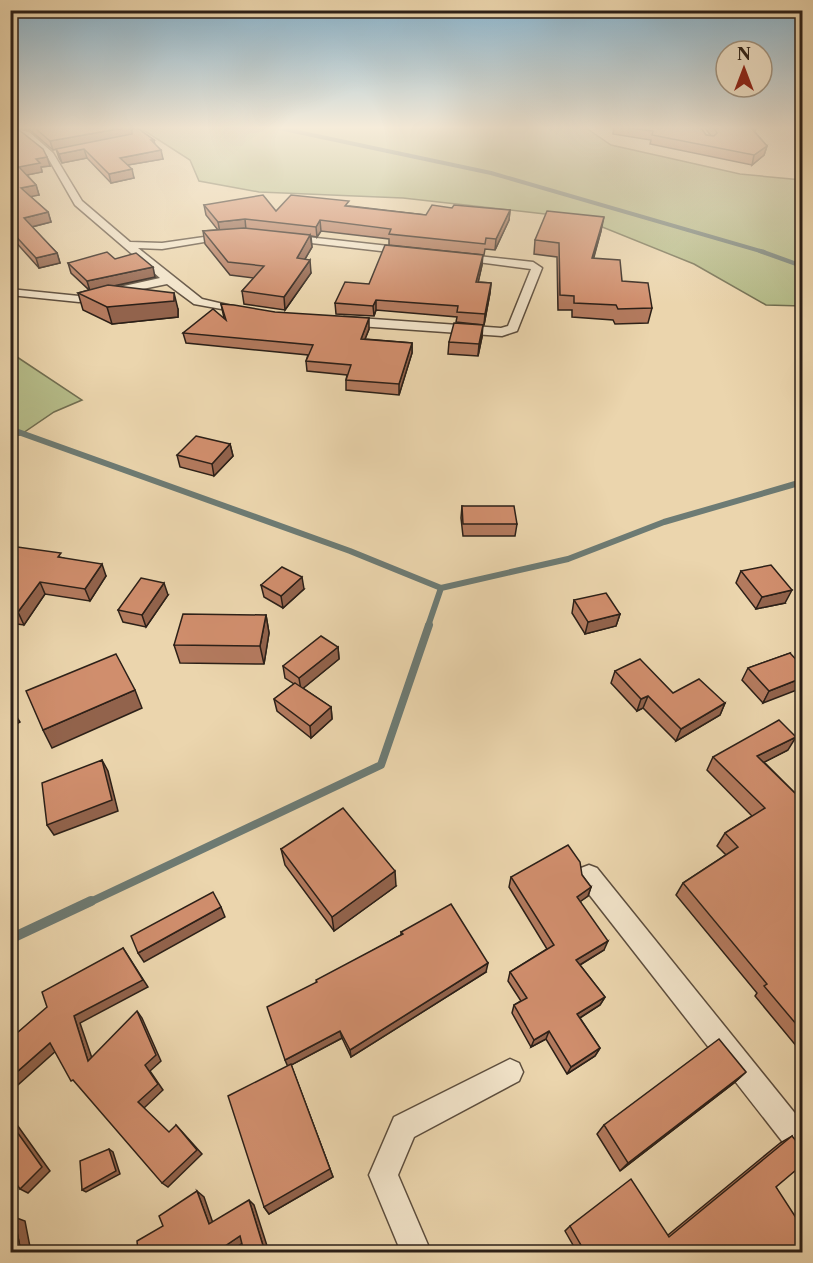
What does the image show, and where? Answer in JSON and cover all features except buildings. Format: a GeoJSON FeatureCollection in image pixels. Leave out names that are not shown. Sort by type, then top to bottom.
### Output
{"type":"FeatureCollection","features":[{"type":"Feature","properties":{"kind":"street"},"geometry":{"type":"LineString","coordinates":[[69,187],[78,203],[126,245],[198,302],[256,314]]}},
{"type":"Feature","properties":{"kind":"street"},"geometry":{"type":"LineString","coordinates":[[126,245],[162,246],[235,235]]}},
{"type":"Feature","properties":{"kind":"street"},"geometry":{"type":"LineString","coordinates":[[281,237],[415,252]]}},
{"type":"Feature","properties":{"kind":"street"},"geometry":{"type":"LineString","coordinates":[[326,320],[502,332],[513,328],[537,268],[450,256]]}},
{"type":"Feature","properties":{"kind":"street"},"geometry":{"type":"LineString","coordinates":[[10,292],[79,299],[169,280]]}},
{"type":"Feature","properties":{"kind":"street"},"geometry":{"type":"LineString","coordinates":[[589,876],[802,1144]]}},
{"type":"Feature","properties":{"kind":"street"},"geometry":{"type":"LineString","coordinates":[[416,1252],[383,1175],[404,1127],[510,1072]]}},
{"type":"Feature","properties":{"kind":"green space"},"geometry":{"type":"Polygon","coordinates":[[[231,187],[802,187],[802,306],[766,305],[694,264],[580,218],[403,198],[259,192],[231,187]]]}},
{"type":"Feature","properties":{"kind":"green space"},"geometry":{"type":"Polygon","coordinates":[[[11,353],[82,400],[54,412],[20,435],[11,436],[11,353]]]}},
{"type":"Feature","properties":{"kind":"waterway"},"geometry":{"type":"LineString","coordinates":[[539,187],[764,252]]}},
{"type":"Feature","properties":{"kind":"waterway"},"geometry":{"type":"LineString","coordinates":[[760,251],[802,266]]}},
{"type":"Feature","properties":{"kind":"waterway"},"geometry":{"type":"LineString","coordinates":[[10,429],[350,551],[441,588]]}},
{"type":"Feature","properties":{"kind":"waterway"},"geometry":{"type":"LineString","coordinates":[[441,588],[568,559],[664,522],[802,482]]}},
{"type":"Feature","properties":{"kind":"waterway"},"geometry":{"type":"LineString","coordinates":[[428,626],[441,588]]}},
{"type":"Feature","properties":{"kind":"waterway"},"geometry":{"type":"LineString","coordinates":[[88,903],[381,765],[429,625]]}},
{"type":"Feature","properties":{"kind":"waterway"},"geometry":{"type":"LineString","coordinates":[[10,939],[91,901]]}}]}
